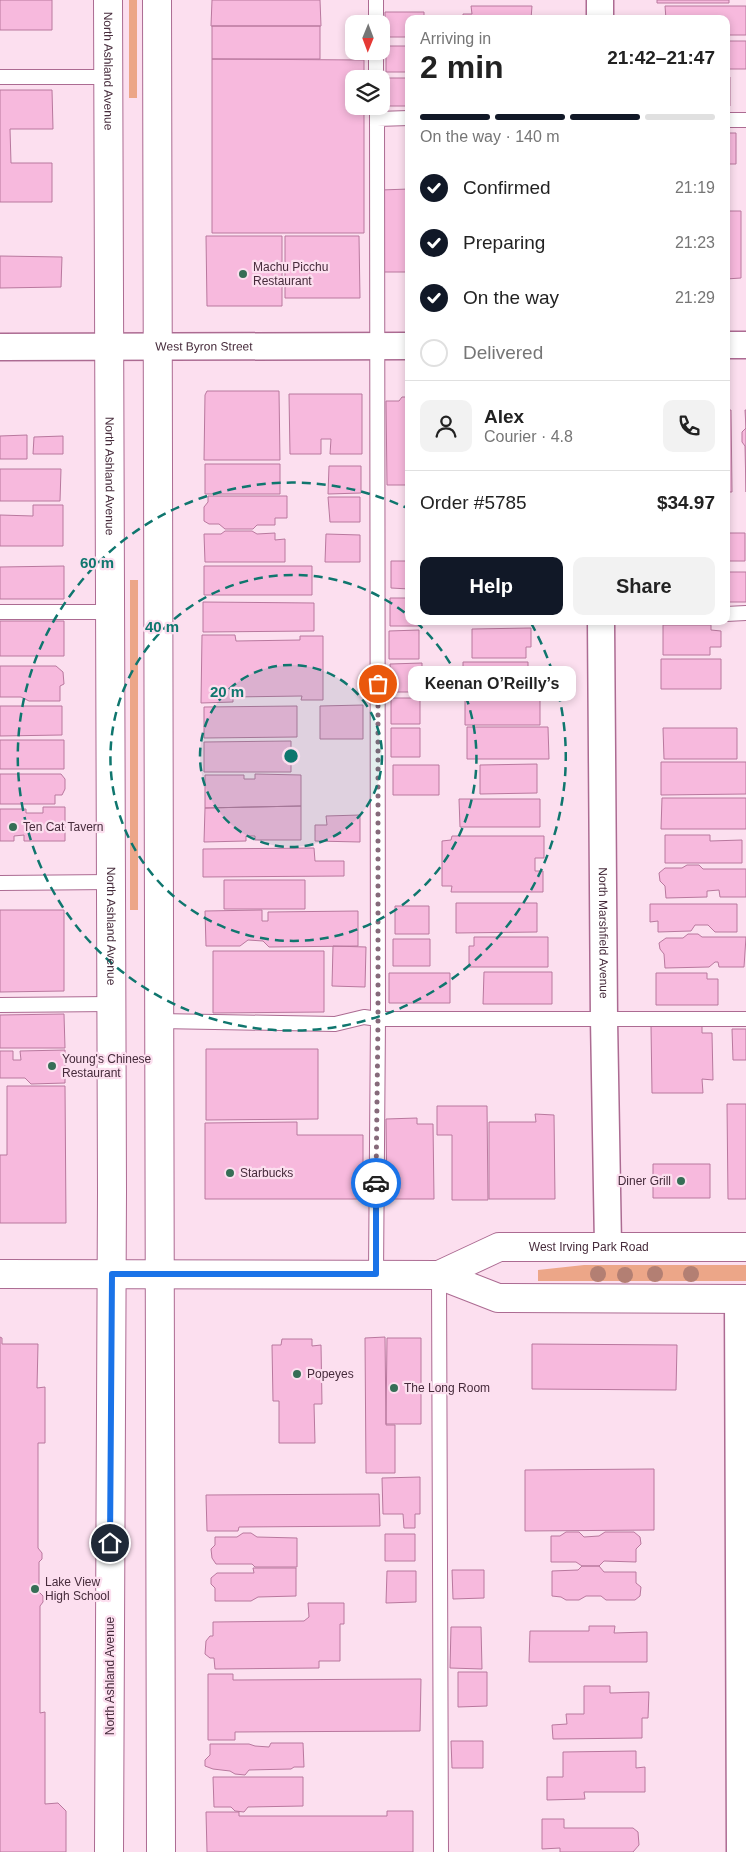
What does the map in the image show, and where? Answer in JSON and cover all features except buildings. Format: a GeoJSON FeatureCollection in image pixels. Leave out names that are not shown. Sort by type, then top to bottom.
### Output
{"type":"FeatureCollection","features":[{"type":"Feature","properties":{"kind":"main road","name":"North Ashland Avenue"},"geometry":{"type":"LineString","coordinates":[[108,0],[112,1274],[109,1852]]}},
{"type":"Feature","properties":{"kind":"main road"},"geometry":{"type":"LineString","coordinates":[[157,0],[160,1852]]}},
{"type":"Feature","properties":{"kind":"main road","name":"West Irving Park Road"},"geometry":{"type":"LineString","coordinates":[[439,1275],[499,1247],[746,1247]]}},
{"type":"Feature","properties":{"kind":"main road","name":"West Irving Park Road"},"geometry":{"type":"LineString","coordinates":[[0,1274],[439,1275],[498,1298],[742,1299]]}},
{"type":"Feature","properties":{"kind":"street"},"geometry":{"type":"LineString","coordinates":[[600,0],[600,15]]}},
{"type":"Feature","properties":{"kind":"street"},"geometry":{"type":"LineString","coordinates":[[730,345],[746,345]]}},
{"type":"Feature","properties":{"kind":"street","name":"West Byron Street"},"geometry":{"type":"LineString","coordinates":[[0,347],[405,346]]}},
{"type":"Feature","properties":{"kind":"street","name":"North Marshfield Avenue"},"geometry":{"type":"LineString","coordinates":[[601,625],[608,1246]]}},
{"type":"Feature","properties":{"kind":"street"},"geometry":{"type":"LineString","coordinates":[[740,1852],[742,1299]]}},
{"type":"Feature","properties":{"kind":"lane"},"geometry":{"type":"LineString","coordinates":[[376,0],[376,15]]}},
{"type":"Feature","properties":{"kind":"lane"},"geometry":{"type":"LineString","coordinates":[[0,77],[109,77]]}},
{"type":"Feature","properties":{"kind":"lane"},"geometry":{"type":"LineString","coordinates":[[390,114],[405,117]]}},
{"type":"Feature","properties":{"kind":"lane"},"geometry":{"type":"LineString","coordinates":[[376,1274],[378,1020],[377,115]]}},
{"type":"Feature","properties":{"kind":"lane"},"geometry":{"type":"LineString","coordinates":[[730,120],[746,120]]}},
{"type":"Feature","properties":{"kind":"lane"},"geometry":{"type":"LineString","coordinates":[[0,612],[111,612]]}},
{"type":"Feature","properties":{"kind":"lane"},"geometry":{"type":"LineString","coordinates":[[730,614],[746,614]]}},
{"type":"Feature","properties":{"kind":"lane"},"geometry":{"type":"LineString","coordinates":[[0,883],[111,882]]}},
{"type":"Feature","properties":{"kind":"lane"},"geometry":{"type":"LineString","coordinates":[[0,1005],[111,1004]]}},
{"type":"Feature","properties":{"kind":"lane"},"geometry":{"type":"LineString","coordinates":[[159,1021],[335,1024],[364,1017],[378,1020],[746,1019]]}},
{"type":"Feature","properties":{"kind":"lane"},"geometry":{"type":"LineString","coordinates":[[439,1275],[441,1852]]}},
{"type":"Feature","properties":{"kind":"shaded area"},"geometry":{"type":"Polygon","coordinates":[[[129,0],[137,0],[137,98],[129,98],[129,0]]]}},
{"type":"Feature","properties":{"kind":"shaded area"},"geometry":{"type":"Polygon","coordinates":[[[130,580],[138,580],[138,910],[130,910],[130,580]]]}},
{"type":"Feature","properties":{"kind":"shaded area"},"geometry":{"type":"Polygon","coordinates":[[[584,1265],[746,1265],[746,1281],[538,1281],[538,1270],[584,1265]]]}},
{"type":"Feature","properties":{"kind":"way so far"},"geometry":{"type":"LineString","coordinates":[[376,1183],[378,684]]}},
{"type":"Feature","properties":{"kind":"place","name":"Machu Picchu Restaurant"},"geometry":{"type":"Point","coordinates":[243,274]}},
{"type":"Feature","properties":{"kind":"place","name":"Keenan O’Reilly’s"},"geometry":{"type":"Point","coordinates":[378,684]}},
{"type":"Feature","properties":{"kind":"place","name":"Ten Cat Tavern"},"geometry":{"type":"Point","coordinates":[13,827]}},
{"type":"Feature","properties":{"kind":"place","name":"Young's Chinese Restaurant"},"geometry":{"type":"Point","coordinates":[52,1066]}},
{"type":"Feature","properties":{"kind":"place","name":"Starbucks"},"geometry":{"type":"Point","coordinates":[230,1173]}},
{"type":"Feature","properties":{"kind":"place","name":"Diner Grill"},"geometry":{"type":"Point","coordinates":[681,1181]}},
{"type":"Feature","properties":{"kind":"place","name":"Popeyes"},"geometry":{"type":"Point","coordinates":[297,1374]}},
{"type":"Feature","properties":{"kind":"place","name":"The Long Room"},"geometry":{"type":"Point","coordinates":[394,1388]}},
{"type":"Feature","properties":{"kind":"place","name":"Lake View High School"},"geometry":{"type":"Point","coordinates":[35,1589]}},
{"type":"Feature","properties":{"kind":"route"},"geometry":{"type":"LineString","coordinates":[[110,1543],[112,1274],[376,1274],[376,1183]]}}]}
